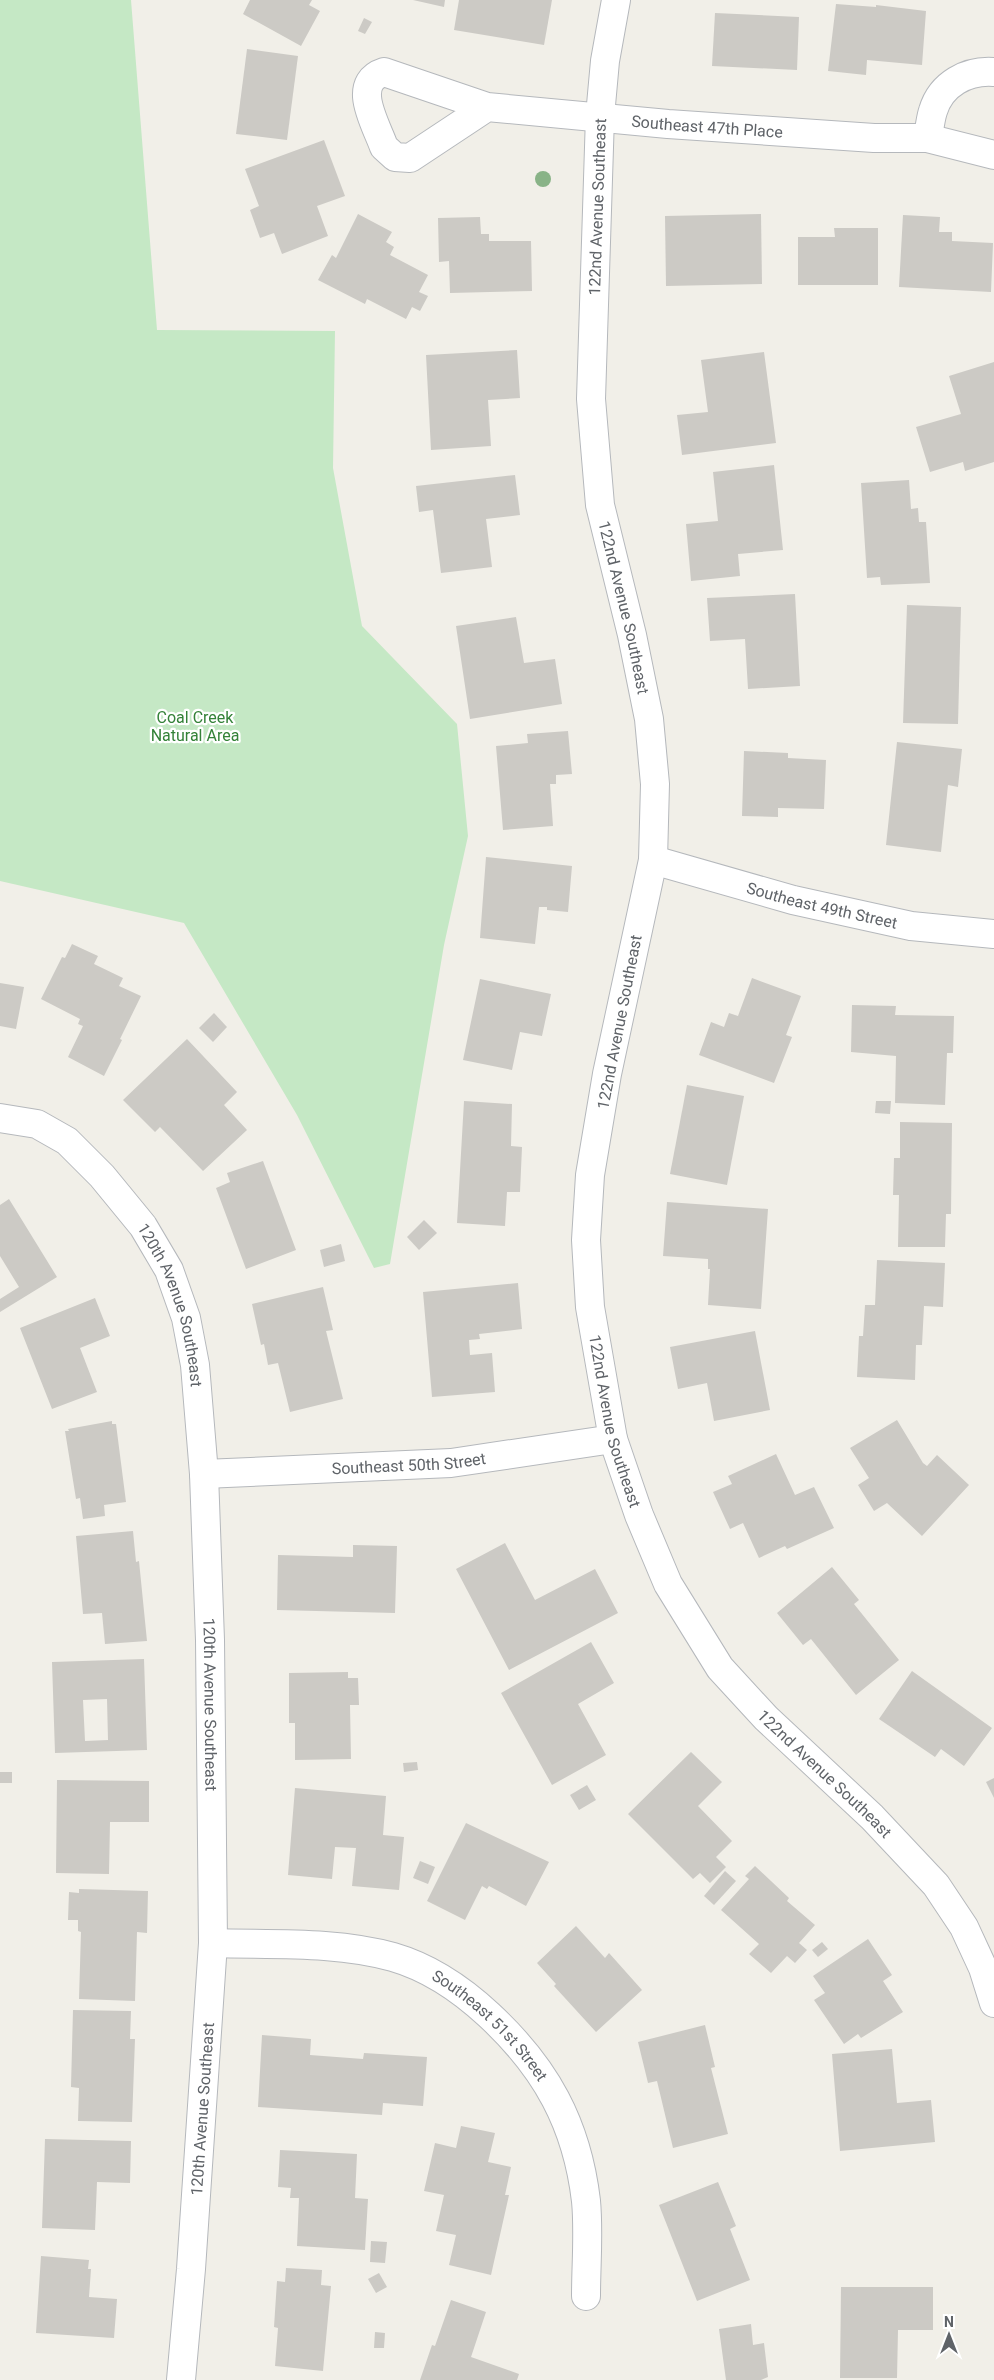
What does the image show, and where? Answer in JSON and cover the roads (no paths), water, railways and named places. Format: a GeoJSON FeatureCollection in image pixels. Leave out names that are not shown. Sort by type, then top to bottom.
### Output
{"type":"FeatureCollection","features":[{"type":"Feature","properties":{"kind":"street","name":"122nd Avenue Southeast"},"geometry":{"type":"LineString","coordinates":[[616,0],[604,61],[600,116],[591,399],[594,453],[600,504],[632,635],[649,719],[654,784],[653,860],[606,1074],[590,1175],[586,1231],[590,1307],[613,1439],[639,1515],[668,1584],[720,1668],[766,1718],[878,1824],[936,1885],[964,1927],[983,1968],[994,2003]]}},
{"type":"Feature","properties":{"kind":"street"},"geometry":{"type":"LineString","coordinates":[[927,138],[933,111],[948,87],[972,73],[994,72]]}},
{"type":"Feature","properties":{"kind":"street","name":"Southeast 47th Place"},"geometry":{"type":"LineString","coordinates":[[487,107],[687,125],[874,138],[927,138],[994,155]]}},
{"type":"Feature","properties":{"kind":"street","name":"Southeast 49th Street"},"geometry":{"type":"LineString","coordinates":[[653,860],[793,900],[911,926],[994,934]]}},
{"type":"Feature","properties":{"kind":"street","name":"120th Avenue Southeast"},"geometry":{"type":"LineString","coordinates":[[0,1118],[37,1124],[67,1141],[102,1176],[143,1226],[169,1270],[186,1318],[195,1365],[204,1474],[210,1640],[213,1943],[192,2259],[181,2380]]}},
{"type":"Feature","properties":{"kind":"street","name":"Southeast 50th Street"},"geometry":{"type":"LineString","coordinates":[[204,1474],[451,1462],[613,1439]]}},
{"type":"Feature","properties":{"kind":"street","name":"Southeast 51st Street"},"geometry":{"type":"LineString","coordinates":[[213,1943],[343,1948],[392,1957],[425,1968],[466,1994],[500,2025],[532,2061],[556,2096],[573,2138],[586,2202],[586,2296]]}},
{"type":"Feature","properties":{"kind":"park label","name":"Coal Creek Natural Area"},"geometry":{"type":"Point","coordinates":[195,726]}}]}
